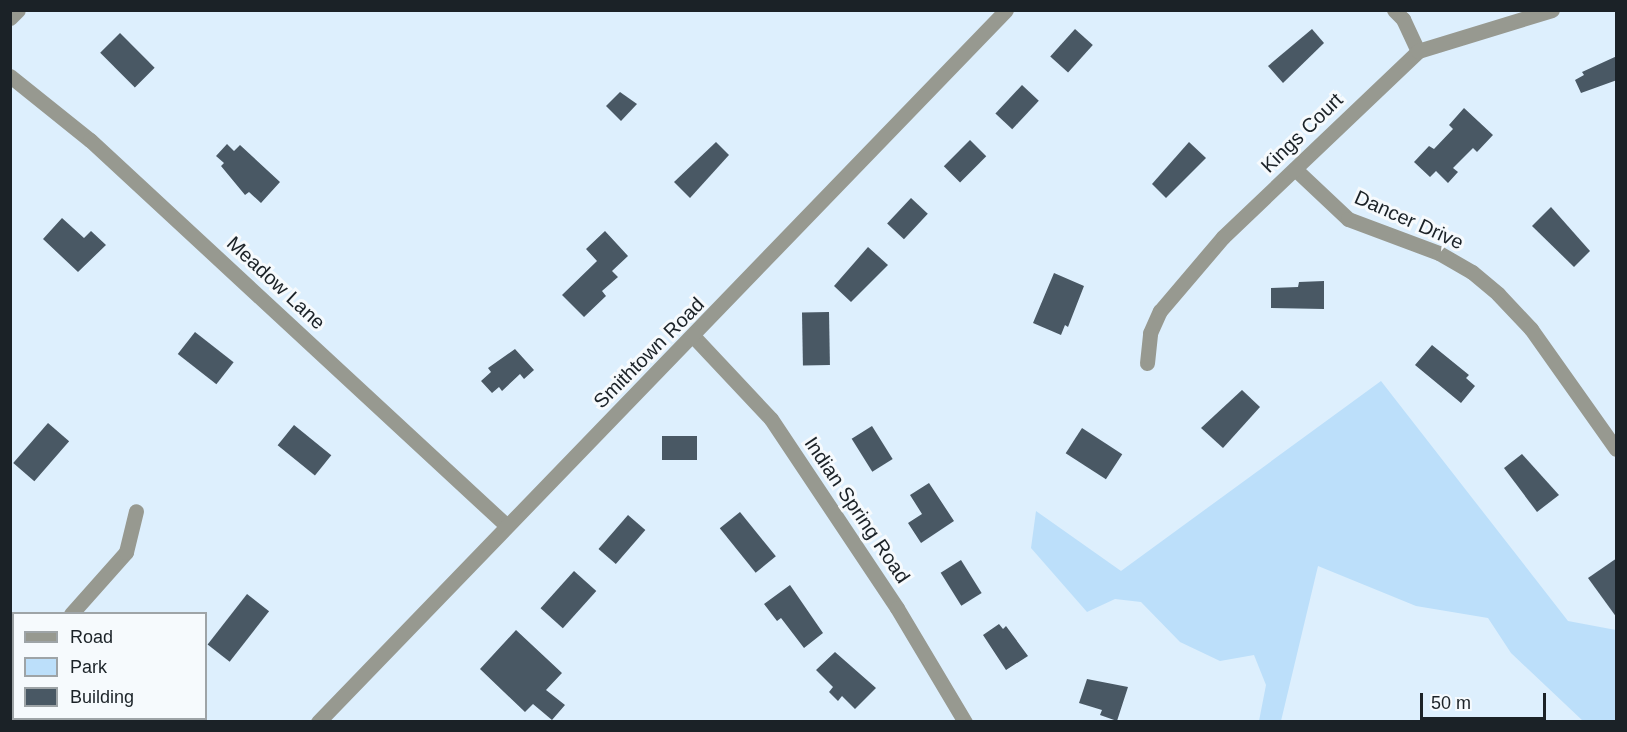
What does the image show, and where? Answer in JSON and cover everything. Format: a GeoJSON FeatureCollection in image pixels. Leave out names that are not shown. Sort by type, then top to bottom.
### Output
{"type":"FeatureCollection","features":[{"type":"Feature","properties":{"kind":"street"},"geometry":{"type":"LineString","coordinates":[[10,18],[18,10]]}},
{"type":"Feature","properties":{"kind":"street","name":"Smithtown Road"},"geometry":{"type":"LineString","coordinates":[[318,722],[694,337],[1006,10]]}},
{"type":"Feature","properties":{"kind":"street"},"geometry":{"type":"LineString","coordinates":[[1394,10],[1403,20],[1418,51]]}},
{"type":"Feature","properties":{"kind":"street","name":"Kings Court"},"geometry":{"type":"LineString","coordinates":[[1147,363],[1150,333],[1160,311],[1223,237],[1418,51],[1552,10]]}},
{"type":"Feature","properties":{"kind":"street","name":"Meadow Lane"},"geometry":{"type":"LineString","coordinates":[[10,76],[90,140],[507,526]]}},
{"type":"Feature","properties":{"kind":"street","name":"Dancer Drive"},"geometry":{"type":"LineString","coordinates":[[1295,169],[1348,219],[1439,254],[1472,272],[1498,294],[1531,329],[1617,449]]}},
{"type":"Feature","properties":{"kind":"street","name":"Indian Spring Road"},"geometry":{"type":"LineString","coordinates":[[694,337],[771,419],[897,608],[965,722]]}},
{"type":"Feature","properties":{"kind":"street"},"geometry":{"type":"LineString","coordinates":[[73,612],[126,552],[136,511]]}},
{"type":"Feature","properties":{"kind":"green space"},"geometry":{"type":"Polygon","coordinates":[[[1381,381],[1568,621],[1616,630],[1616,721],[1583,721],[1511,653],[1488,618],[1416,606],[1318,566],[1281,721],[1259,721],[1266,685],[1254,655],[1220,661],[1180,642],[1141,602],[1115,599],[1087,612],[1031,548],[1036,511],[1121,571],[1381,381]]]}},
{"type":"Feature","properties":{"kind":"building"},"geometry":{"type":"Polygon","coordinates":[[[1075,29],[1093,45],[1068,73],[1050,56],[1075,29]]]}},
{"type":"Feature","properties":{"kind":"building"},"geometry":{"type":"Polygon","coordinates":[[[1312,29],[1324,43],[1283,83],[1268,66],[1312,29]]]}},
{"type":"Feature","properties":{"kind":"building"},"geometry":{"type":"Polygon","coordinates":[[[120,33],[155,68],[135,87],[100,53],[120,33]]]}},
{"type":"Feature","properties":{"kind":"building"},"geometry":{"type":"Polygon","coordinates":[[[1617,56],[1617,80],[1581,93],[1575,80],[1584,75],[1582,72],[1617,56]]]}},
{"type":"Feature","properties":{"kind":"building"},"geometry":{"type":"Polygon","coordinates":[[[1022,85],[1039,101],[1012,129],[995,114],[1022,85]]]}},
{"type":"Feature","properties":{"kind":"building"},"geometry":{"type":"Polygon","coordinates":[[[620,92],[637,104],[621,121],[606,106],[620,92]]]}},
{"type":"Feature","properties":{"kind":"building"},"geometry":{"type":"Polygon","coordinates":[[[1464,108],[1493,135],[1477,152],[1473,148],[1453,168],[1458,172],[1448,183],[1436,171],[1430,177],[1414,162],[1429,146],[1434,149],[1453,129],[1449,125],[1464,108]]]}},
{"type":"Feature","properties":{"kind":"building"},"geometry":{"type":"Polygon","coordinates":[[[970,140],[986,156],[960,182],[944,166],[970,140]]]}},
{"type":"Feature","properties":{"kind":"building"},"geometry":{"type":"Polygon","coordinates":[[[716,142],[729,155],[690,198],[674,182],[716,142]]]}},
{"type":"Feature","properties":{"kind":"building"},"geometry":{"type":"Polygon","coordinates":[[[1189,142],[1206,158],[1166,198],[1152,184],[1189,142]]]}},
{"type":"Feature","properties":{"kind":"building"},"geometry":{"type":"Polygon","coordinates":[[[227,144],[234,151],[240,145],[280,182],[261,203],[249,192],[245,195],[221,166],[224,163],[216,156],[227,144]]]}},
{"type":"Feature","properties":{"kind":"building"},"geometry":{"type":"Polygon","coordinates":[[[911,198],[928,214],[904,239],[887,224],[911,198]]]}},
{"type":"Feature","properties":{"kind":"building"},"geometry":{"type":"Polygon","coordinates":[[[1551,207],[1590,251],[1574,267],[1532,226],[1551,207]]]}},
{"type":"Feature","properties":{"kind":"building"},"geometry":{"type":"Polygon","coordinates":[[[62,218],[84,238],[91,231],[106,245],[78,272],[43,239],[62,218]]]}},
{"type":"Feature","properties":{"kind":"building"},"geometry":{"type":"Polygon","coordinates":[[[605,231],[628,256],[612,271],[618,277],[602,291],[606,296],[584,317],[562,295],[597,261],[586,249],[605,231]]]}},
{"type":"Feature","properties":{"kind":"building"},"geometry":{"type":"Polygon","coordinates":[[[868,247],[888,265],[851,302],[834,286],[868,247]]]}},
{"type":"Feature","properties":{"kind":"building"},"geometry":{"type":"Polygon","coordinates":[[[1054,273],[1084,286],[1068,327],[1065,325],[1061,335],[1033,323],[1054,273]]]}},
{"type":"Feature","properties":{"kind":"building"},"geometry":{"type":"Polygon","coordinates":[[[1324,281],[1324,309],[1271,308],[1271,288],[1298,287],[1299,282],[1324,281]]]}},
{"type":"Feature","properties":{"kind":"building"},"geometry":{"type":"Polygon","coordinates":[[[802,312],[829,312],[830,365],[803,365],[802,312]]]}},
{"type":"Feature","properties":{"kind":"building"},"geometry":{"type":"Polygon","coordinates":[[[195,332],[234,362],[216,384],[178,354],[195,332]]]}},
{"type":"Feature","properties":{"kind":"building"},"geometry":{"type":"Polygon","coordinates":[[[1432,345],[1469,375],[1466,378],[1475,386],[1461,403],[1415,365],[1432,345]]]}},
{"type":"Feature","properties":{"kind":"building"},"geometry":{"type":"Polygon","coordinates":[[[515,349],[534,370],[524,379],[520,374],[502,391],[499,387],[492,393],[481,381],[491,372],[488,368],[515,349]]]}},
{"type":"Feature","properties":{"kind":"building"},"geometry":{"type":"Polygon","coordinates":[[[1242,390],[1260,407],[1223,448],[1201,428],[1242,390]]]}},
{"type":"Feature","properties":{"kind":"building"},"geometry":{"type":"Polygon","coordinates":[[[48,423],[69,441],[34,481],[13,463],[48,423]]]}},
{"type":"Feature","properties":{"kind":"building"},"geometry":{"type":"Polygon","coordinates":[[[294,425],[331,455],[315,475],[278,445],[294,425]]]}},
{"type":"Feature","properties":{"kind":"building"},"geometry":{"type":"Polygon","coordinates":[[[872,426],[893,459],[872,472],[852,439],[872,426]]]}},
{"type":"Feature","properties":{"kind":"building"},"geometry":{"type":"Polygon","coordinates":[[[1082,428],[1122,454],[1106,479],[1066,453],[1082,428]]]}},
{"type":"Feature","properties":{"kind":"building"},"geometry":{"type":"Polygon","coordinates":[[[662,436],[697,436],[697,460],[662,460],[662,436]]]}},
{"type":"Feature","properties":{"kind":"building"},"geometry":{"type":"Polygon","coordinates":[[[1522,454],[1559,495],[1537,512],[1504,468],[1522,454]]]}},
{"type":"Feature","properties":{"kind":"building"},"geometry":{"type":"Polygon","coordinates":[[[929,483],[954,521],[921,543],[908,523],[922,514],[910,495],[929,483]]]}},
{"type":"Feature","properties":{"kind":"building"},"geometry":{"type":"Polygon","coordinates":[[[740,512],[776,556],[756,573],[720,528],[740,512]]]}},
{"type":"Feature","properties":{"kind":"building"},"geometry":{"type":"Polygon","coordinates":[[[628,515],[645,530],[616,564],[598,549],[628,515]]]}},
{"type":"Feature","properties":{"kind":"building"},"geometry":{"type":"Polygon","coordinates":[[[1617,558],[1617,618],[1588,578],[1617,558]]]}},
{"type":"Feature","properties":{"kind":"building"},"geometry":{"type":"Polygon","coordinates":[[[961,560],[982,593],[961,606],[941,573],[961,560]]]}},
{"type":"Feature","properties":{"kind":"building"},"geometry":{"type":"Polygon","coordinates":[[[574,571],[596,591],[563,628],[541,608],[574,571]]]}},
{"type":"Feature","properties":{"kind":"building"},"geometry":{"type":"Polygon","coordinates":[[[790,585],[823,633],[804,648],[781,618],[777,621],[764,604],[790,585]]]}},
{"type":"Feature","properties":{"kind":"building"},"geometry":{"type":"Polygon","coordinates":[[[247,594],[269,611],[230,662],[208,644],[247,594]]]}},
{"type":"Feature","properties":{"kind":"building"},"geometry":{"type":"Polygon","coordinates":[[[999,624],[1003,629],[1006,626],[1028,656],[1006,670],[983,635],[999,624]]]}},
{"type":"Feature","properties":{"kind":"building"},"geometry":{"type":"Polygon","coordinates":[[[516,630],[562,673],[546,690],[565,705],[552,720],[533,704],[525,712],[480,669],[516,630]]]}},
{"type":"Feature","properties":{"kind":"building"},"geometry":{"type":"Polygon","coordinates":[[[835,652],[876,688],[855,709],[842,696],[838,701],[829,692],[833,687],[816,670],[835,652]]]}},
{"type":"Feature","properties":{"kind":"building"},"geometry":{"type":"Polygon","coordinates":[[[1087,679],[1128,687],[1117,721],[1100,715],[1102,710],[1079,703],[1087,679]]]}}]}
